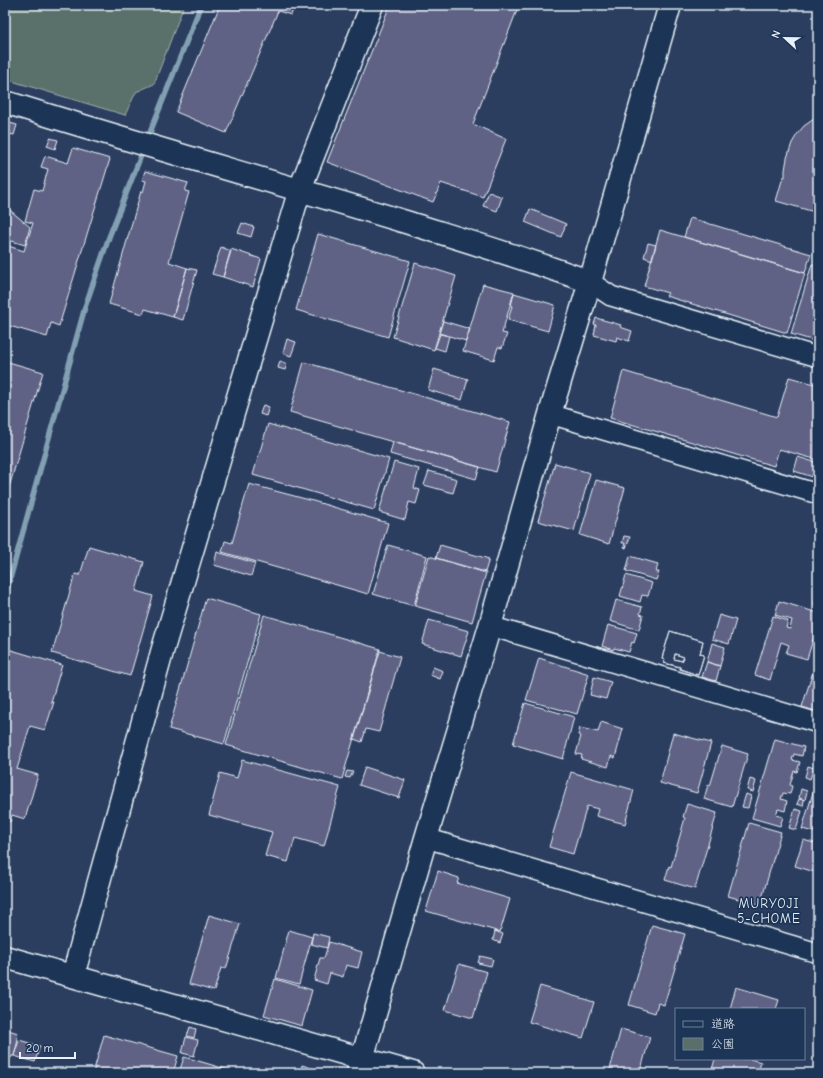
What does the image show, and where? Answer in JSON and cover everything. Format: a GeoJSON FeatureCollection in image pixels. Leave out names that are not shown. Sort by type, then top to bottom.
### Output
{"type":"FeatureCollection","features":[{"type":"Feature","properties":{"kind":"street"},"geometry":{"type":"LineString","coordinates":[[74,976],[162,652],[300,189],[372,5]]}},
{"type":"Feature","properties":{"kind":"street"},"geometry":{"type":"LineString","coordinates":[[360,1065],[490,626],[550,414],[590,282],[670,5]]}},
{"type":"Feature","properties":{"kind":"street"},"geometry":{"type":"LineString","coordinates":[[5,102],[176,154],[300,189],[543,265],[590,282],[611,296],[818,357]]}},
{"type":"Feature","properties":{"kind":"street"},"geometry":{"type":"LineString","coordinates":[[550,414],[818,494]]}},
{"type":"Feature","properties":{"kind":"street"},"geometry":{"type":"LineString","coordinates":[[490,626],[818,723]]}},
{"type":"Feature","properties":{"kind":"street"},"geometry":{"type":"LineString","coordinates":[[426,838],[818,953]]}},
{"type":"Feature","properties":{"kind":"street"},"geometry":{"type":"LineString","coordinates":[[5,957],[74,976],[360,1065],[413,1073]]}},
{"type":"Feature","properties":{"kind":"green space"},"geometry":{"type":"Polygon","coordinates":[[[5,5],[184,5],[154,84],[136,92],[125,115],[5,79],[5,5]]]}},
{"type":"Feature","properties":{"kind":"building"},"geometry":{"type":"Polygon","coordinates":[[[220,5],[295,5],[291,15],[278,11],[226,133],[176,112],[220,5]]]}},
{"type":"Feature","properties":{"kind":"building"},"geometry":{"type":"Polygon","coordinates":[[[390,5],[519,5],[473,124],[506,139],[483,197],[441,183],[433,202],[327,162],[390,5]]]}},
{"type":"Feature","properties":{"kind":"building"},"geometry":{"type":"Polygon","coordinates":[[[818,116],[818,213],[776,201],[783,177],[785,177],[787,158],[792,143],[804,126],[818,116]]]}},
{"type":"Feature","properties":{"kind":"building"},"geometry":{"type":"Polygon","coordinates":[[[6,122],[17,125],[14,135],[5,133],[6,122]]]}},
{"type":"Feature","properties":{"kind":"building"},"geometry":{"type":"Polygon","coordinates":[[[50,138],[58,140],[55,149],[47,146],[50,138]]]}},
{"type":"Feature","properties":{"kind":"building"},"geometry":{"type":"Polygon","coordinates":[[[73,148],[110,159],[59,326],[51,323],[47,337],[6,325],[9,312],[5,311],[7,304],[5,303],[5,245],[24,251],[33,223],[25,221],[34,189],[42,191],[48,169],[41,167],[45,156],[68,163],[73,148]]]}},
{"type":"Feature","properties":{"kind":"building"},"geometry":{"type":"Polygon","coordinates":[[[145,171],[188,183],[185,191],[189,192],[169,262],[187,268],[173,317],[145,309],[143,314],[109,304],[141,191],[143,192],[146,181],[142,180],[145,171]]]}},
{"type":"Feature","properties":{"kind":"building"},"geometry":{"type":"Polygon","coordinates":[[[489,192],[502,197],[497,211],[483,206],[489,192]]]}},
{"type":"Feature","properties":{"kind":"building"},"geometry":{"type":"Polygon","coordinates":[[[5,206],[30,227],[25,245],[5,239],[5,206]]]}},
{"type":"Feature","properties":{"kind":"building"},"geometry":{"type":"Polygon","coordinates":[[[530,209],[566,224],[561,237],[525,222],[530,209]]]}},
{"type":"Feature","properties":{"kind":"building"},"geometry":{"type":"Polygon","coordinates":[[[690,218],[811,254],[805,273],[684,237],[690,218]]]}},
{"type":"Feature","properties":{"kind":"building"},"geometry":{"type":"Polygon","coordinates":[[[242,223],[254,227],[251,237],[238,233],[242,223]]]}},
{"type":"Feature","properties":{"kind":"building"},"geometry":{"type":"Polygon","coordinates":[[[660,230],[805,273],[787,333],[666,296],[668,293],[644,286],[660,230]]]}},
{"type":"Feature","properties":{"kind":"building"},"geometry":{"type":"Polygon","coordinates":[[[318,234],[410,261],[388,337],[296,310],[318,234]]]}},
{"type":"Feature","properties":{"kind":"building"},"geometry":{"type":"Polygon","coordinates":[[[648,243],[656,245],[652,260],[644,257],[648,243]]]}},
{"type":"Feature","properties":{"kind":"building"},"geometry":{"type":"Polygon","coordinates":[[[221,247],[231,251],[223,277],[212,274],[221,247]]]}},
{"type":"Feature","properties":{"kind":"building"},"geometry":{"type":"Polygon","coordinates":[[[231,249],[261,259],[253,287],[223,277],[231,249]]]}},
{"type":"Feature","properties":{"kind":"building"},"geometry":{"type":"Polygon","coordinates":[[[415,263],[456,276],[434,350],[393,337],[415,263]]]}},
{"type":"Feature","properties":{"kind":"building"},"geometry":{"type":"Polygon","coordinates":[[[812,264],[818,265],[818,342],[791,334],[812,264]]]}},
{"type":"Feature","properties":{"kind":"building"},"geometry":{"type":"Polygon","coordinates":[[[187,268],[197,270],[183,320],[173,317],[187,268]]]}},
{"type":"Feature","properties":{"kind":"building"},"geometry":{"type":"Polygon","coordinates":[[[483,284],[514,292],[502,333],[507,334],[502,348],[498,347],[494,360],[463,351],[483,284]]]}},
{"type":"Feature","properties":{"kind":"building"},"geometry":{"type":"Polygon","coordinates":[[[514,293],[555,305],[548,331],[508,320],[514,293]]]}},
{"type":"Feature","properties":{"kind":"building"},"geometry":{"type":"Polygon","coordinates":[[[596,318],[621,325],[620,327],[632,331],[629,341],[617,337],[616,341],[594,335],[596,325],[594,324],[596,318]]]}},
{"type":"Feature","properties":{"kind":"building"},"geometry":{"type":"Polygon","coordinates":[[[443,321],[470,329],[466,341],[439,333],[443,321]]]}},
{"type":"Feature","properties":{"kind":"building"},"geometry":{"type":"Polygon","coordinates":[[[440,334],[449,336],[445,351],[435,348],[440,334]]]}},
{"type":"Feature","properties":{"kind":"building"},"geometry":{"type":"Polygon","coordinates":[[[287,339],[296,342],[291,356],[283,353],[287,339]]]}},
{"type":"Feature","properties":{"kind":"building"},"geometry":{"type":"Polygon","coordinates":[[[5,361],[43,372],[5,501],[5,361]]]}},
{"type":"Feature","properties":{"kind":"building"},"geometry":{"type":"Polygon","coordinates":[[[280,361],[287,364],[285,370],[278,368],[280,361]]]}},
{"type":"Feature","properties":{"kind":"building"},"geometry":{"type":"Polygon","coordinates":[[[304,362],[510,422],[496,472],[290,412],[304,362]]]}},
{"type":"Feature","properties":{"kind":"building"},"geometry":{"type":"Polygon","coordinates":[[[434,369],[468,379],[462,400],[428,390],[434,369]]]}},
{"type":"Feature","properties":{"kind":"building"},"geometry":{"type":"Polygon","coordinates":[[[623,371],[777,417],[789,377],[818,385],[818,460],[779,449],[774,466],[610,418],[623,371]]]}},
{"type":"Feature","properties":{"kind":"building"},"geometry":{"type":"Polygon","coordinates":[[[263,405],[269,407],[266,416],[260,414],[263,405]]]}},
{"type":"Feature","properties":{"kind":"building"},"geometry":{"type":"Polygon","coordinates":[[[268,424],[389,459],[374,510],[253,475],[268,424]]]}},
{"type":"Feature","properties":{"kind":"building"},"geometry":{"type":"Polygon","coordinates":[[[393,442],[480,467],[476,479],[390,454],[393,442]]]}},
{"type":"Feature","properties":{"kind":"building"},"geometry":{"type":"Polygon","coordinates":[[[798,457],[817,463],[813,477],[794,471],[798,457]]]}},
{"type":"Feature","properties":{"kind":"building"},"geometry":{"type":"Polygon","coordinates":[[[394,462],[419,469],[414,488],[420,490],[416,504],[409,502],[405,520],[379,512],[394,462]]]}},
{"type":"Feature","properties":{"kind":"building"},"geometry":{"type":"Polygon","coordinates":[[[555,463],[590,473],[574,531],[538,521],[555,463]]]}},
{"type":"Feature","properties":{"kind":"building"},"geometry":{"type":"Polygon","coordinates":[[[429,471],[457,479],[453,493],[424,485],[429,471]]]}},
{"type":"Feature","properties":{"kind":"building"},"geometry":{"type":"Polygon","coordinates":[[[596,480],[625,488],[609,544],[580,535],[596,480]]]}},
{"type":"Feature","properties":{"kind":"building"},"geometry":{"type":"Polygon","coordinates":[[[249,484],[388,523],[368,594],[222,552],[225,541],[232,543],[249,484]]]}},
{"type":"Feature","properties":{"kind":"building"},"geometry":{"type":"Polygon","coordinates":[[[624,536],[630,537],[626,548],[624,547],[625,543],[622,543],[624,536]]]}},
{"type":"Feature","properties":{"kind":"building"},"geometry":{"type":"Polygon","coordinates":[[[388,545],[427,556],[414,606],[373,594],[388,545]]]}},
{"type":"Feature","properties":{"kind":"building"},"geometry":{"type":"Polygon","coordinates":[[[440,545],[489,559],[485,572],[436,558],[440,545]]]}},
{"type":"Feature","properties":{"kind":"building"},"geometry":{"type":"Polygon","coordinates":[[[89,546],[144,562],[136,591],[153,596],[130,676],[52,653],[75,574],[80,575],[89,546]]]}},
{"type":"Feature","properties":{"kind":"building"},"geometry":{"type":"Polygon","coordinates":[[[217,552],[255,563],[251,576],[214,565],[217,552]]]}},
{"type":"Feature","properties":{"kind":"building"},"geometry":{"type":"Polygon","coordinates":[[[429,556],[486,573],[472,622],[415,606],[429,556]]]}},
{"type":"Feature","properties":{"kind":"building"},"geometry":{"type":"Polygon","coordinates":[[[630,556],[658,564],[656,572],[659,572],[656,580],[626,571],[630,556]]]}},
{"type":"Feature","properties":{"kind":"building"},"geometry":{"type":"Polygon","coordinates":[[[626,575],[652,583],[648,596],[642,595],[640,602],[620,596],[626,575]]]}},
{"type":"Feature","properties":{"kind":"building"},"geometry":{"type":"Polygon","coordinates":[[[818,591],[818,605],[814,604],[818,591]]]}},
{"type":"Feature","properties":{"kind":"building"},"geometry":{"type":"Polygon","coordinates":[[[206,598],[261,614],[224,744],[169,729],[206,598]]]}},
{"type":"Feature","properties":{"kind":"building"},"geometry":{"type":"Polygon","coordinates":[[[616,600],[642,607],[640,614],[643,615],[639,630],[610,621],[616,600]]]}},
{"type":"Feature","properties":{"kind":"building"},"geometry":{"type":"Polygon","coordinates":[[[779,601],[818,613],[818,623],[807,659],[786,653],[789,645],[781,642],[770,680],[755,675],[773,616],[788,621],[786,628],[790,629],[792,620],[775,615],[779,601]]]}},
{"type":"Feature","properties":{"kind":"building"},"geometry":{"type":"Polygon","coordinates":[[[264,615],[380,649],[342,779],[226,745],[264,615]]]}},
{"type":"Feature","properties":{"kind":"building"},"geometry":{"type":"Polygon","coordinates":[[[719,615],[736,620],[729,644],[712,639],[719,615]]]}},
{"type":"Feature","properties":{"kind":"building"},"geometry":{"type":"Polygon","coordinates":[[[429,620],[469,631],[461,656],[422,644],[429,620]]]}},
{"type":"Feature","properties":{"kind":"building"},"geometry":{"type":"Polygon","coordinates":[[[608,625],[637,633],[629,652],[614,648],[613,650],[602,646],[608,625]]]}},
{"type":"Feature","properties":{"kind":"building"},"geometry":{"type":"Polygon","coordinates":[[[670,631],[703,641],[700,654],[704,655],[698,675],[680,669],[680,667],[664,663],[665,659],[662,658],[670,631]],[[675,654],[674,659],[682,661],[684,657],[675,654]]]}},
{"type":"Feature","properties":{"kind":"building"},"geometry":{"type":"Polygon","coordinates":[[[670,631],[703,641],[700,654],[704,655],[698,675],[680,669],[680,667],[664,663],[665,659],[662,658],[670,631]]]}},
{"type":"Feature","properties":{"kind":"building"},"geometry":{"type":"Polygon","coordinates":[[[712,643],[725,647],[720,666],[707,662],[712,643]]]}},
{"type":"Feature","properties":{"kind":"building"},"geometry":{"type":"Polygon","coordinates":[[[8,649],[62,665],[51,702],[54,702],[45,730],[30,726],[17,769],[38,775],[25,819],[12,815],[10,822],[5,820],[5,659],[8,649]]]}},
{"type":"Feature","properties":{"kind":"building"},"geometry":{"type":"Polygon","coordinates":[[[380,651],[400,657],[379,732],[366,729],[362,742],[354,739],[380,651]]]}},
{"type":"Feature","properties":{"kind":"building"},"geometry":{"type":"Polygon","coordinates":[[[675,654],[684,657],[682,661],[674,659],[675,654]]]}},
{"type":"Feature","properties":{"kind":"building"},"geometry":{"type":"Polygon","coordinates":[[[539,658],[589,674],[577,714],[526,700],[539,658]]]}},
{"type":"Feature","properties":{"kind":"building"},"geometry":{"type":"Polygon","coordinates":[[[707,662],[720,666],[716,681],[702,677],[707,662]]]}},
{"type":"Feature","properties":{"kind":"building"},"geometry":{"type":"Polygon","coordinates":[[[816,662],[818,663],[818,712],[802,707],[816,662]]]}},
{"type":"Feature","properties":{"kind":"building"},"geometry":{"type":"Polygon","coordinates":[[[433,667],[443,671],[440,679],[430,675],[433,667]]]}},
{"type":"Feature","properties":{"kind":"building"},"geometry":{"type":"Polygon","coordinates":[[[594,677],[611,682],[606,699],[590,695],[594,677]]]}},
{"type":"Feature","properties":{"kind":"building"},"geometry":{"type":"Polygon","coordinates":[[[525,703],[574,717],[563,759],[513,744],[525,703]]]}},
{"type":"Feature","properties":{"kind":"building"},"geometry":{"type":"Polygon","coordinates":[[[601,722],[623,729],[615,758],[611,756],[608,767],[581,759],[582,755],[576,754],[581,736],[578,735],[580,728],[598,732],[601,722]]]}},
{"type":"Feature","properties":{"kind":"building"},"geometry":{"type":"Polygon","coordinates":[[[673,733],[711,743],[697,793],[660,783],[673,733]]]}},
{"type":"Feature","properties":{"kind":"building"},"geometry":{"type":"Polygon","coordinates":[[[775,739],[804,747],[802,756],[794,754],[792,760],[800,762],[797,772],[794,771],[790,785],[792,786],[790,794],[783,793],[781,799],[787,801],[785,811],[778,809],[776,815],[783,817],[780,826],[752,818],[775,739]]]}},
{"type":"Feature","properties":{"kind":"building"},"geometry":{"type":"Polygon","coordinates":[[[722,746],[748,754],[732,807],[704,799],[708,785],[710,786],[722,746]]]}},
{"type":"Feature","properties":{"kind":"building"},"geometry":{"type":"Polygon","coordinates":[[[242,760],[340,787],[324,846],[295,838],[288,862],[265,856],[272,832],[209,815],[220,773],[237,778],[242,760]]]}},
{"type":"Feature","properties":{"kind":"building"},"geometry":{"type":"Polygon","coordinates":[[[808,766],[814,768],[810,779],[805,777],[808,766]]]}},
{"type":"Feature","properties":{"kind":"building"},"geometry":{"type":"Polygon","coordinates":[[[365,767],[405,780],[399,798],[359,785],[365,767]]]}},
{"type":"Feature","properties":{"kind":"building"},"geometry":{"type":"Polygon","coordinates":[[[347,771],[353,772],[350,778],[345,777],[347,771]]]}},
{"type":"Feature","properties":{"kind":"building"},"geometry":{"type":"Polygon","coordinates":[[[571,772],[634,790],[625,824],[596,816],[598,809],[587,806],[573,854],[549,847],[571,772]]]}},
{"type":"Feature","properties":{"kind":"building"},"geometry":{"type":"Polygon","coordinates":[[[750,779],[756,781],[753,792],[747,790],[750,779]]]}},
{"type":"Feature","properties":{"kind":"building"},"geometry":{"type":"Polygon","coordinates":[[[801,789],[807,791],[805,800],[799,798],[801,789]]]}},
{"type":"Feature","properties":{"kind":"building"},"geometry":{"type":"Polygon","coordinates":[[[814,789],[818,790],[818,833],[802,829],[814,789]]]}},
{"type":"Feature","properties":{"kind":"building"},"geometry":{"type":"Polygon","coordinates":[[[746,794],[751,796],[748,808],[742,807],[746,794]]]}},
{"type":"Feature","properties":{"kind":"building"},"geometry":{"type":"Polygon","coordinates":[[[799,799],[804,800],[803,806],[797,804],[799,799]]]}},
{"type":"Feature","properties":{"kind":"building"},"geometry":{"type":"Polygon","coordinates":[[[687,804],[717,813],[695,889],[665,880],[669,866],[671,867],[685,818],[683,817],[687,804]]]}},
{"type":"Feature","properties":{"kind":"building"},"geometry":{"type":"Polygon","coordinates":[[[795,809],[802,811],[796,830],[789,828],[795,809]]]}},
{"type":"Feature","properties":{"kind":"building"},"geometry":{"type":"Polygon","coordinates":[[[749,823],[781,832],[760,905],[728,896],[749,823]]]}},
{"type":"Feature","properties":{"kind":"building"},"geometry":{"type":"Polygon","coordinates":[[[803,840],[818,844],[818,873],[795,866],[803,840]]]}},
{"type":"Feature","properties":{"kind":"building"},"geometry":{"type":"Polygon","coordinates":[[[438,871],[459,878],[457,883],[510,899],[500,932],[426,911],[438,871]]]}},
{"type":"Feature","properties":{"kind":"building"},"geometry":{"type":"Polygon","coordinates":[[[818,904],[818,925],[812,924],[818,904]]]}},
{"type":"Feature","properties":{"kind":"building"},"geometry":{"type":"Polygon","coordinates":[[[209,915],[240,924],[226,969],[221,968],[214,991],[189,984],[209,915]]]}},
{"type":"Feature","properties":{"kind":"building"},"geometry":{"type":"Polygon","coordinates":[[[652,925],[685,934],[664,1005],[658,1003],[655,1013],[629,1005],[652,925]]]}},
{"type":"Feature","properties":{"kind":"building"},"geometry":{"type":"Polygon","coordinates":[[[289,930],[312,937],[299,984],[276,978],[289,930]]]}},
{"type":"Feature","properties":{"kind":"building"},"geometry":{"type":"Polygon","coordinates":[[[495,931],[503,934],[500,943],[493,940],[495,931]]]}},
{"type":"Feature","properties":{"kind":"building"},"geometry":{"type":"Polygon","coordinates":[[[313,933],[329,937],[327,948],[311,944],[313,933]]]}},
{"type":"Feature","properties":{"kind":"building"},"geometry":{"type":"Polygon","coordinates":[[[329,942],[362,952],[358,968],[346,965],[343,977],[330,973],[327,984],[314,980],[320,958],[324,958],[329,942]]]}},
{"type":"Feature","properties":{"kind":"building"},"geometry":{"type":"Polygon","coordinates":[[[480,956],[493,959],[491,966],[478,963],[480,956]]]}},
{"type":"Feature","properties":{"kind":"building"},"geometry":{"type":"Polygon","coordinates":[[[459,964],[487,972],[473,1018],[445,1010],[459,964]]]}},
{"type":"Feature","properties":{"kind":"building"},"geometry":{"type":"Polygon","coordinates":[[[275,979],[312,990],[302,1026],[264,1015],[275,979]]]}},
{"type":"Feature","properties":{"kind":"building"},"geometry":{"type":"Polygon","coordinates":[[[540,986],[594,1002],[583,1038],[529,1022],[540,986]]]}},
{"type":"Feature","properties":{"kind":"building"},"geometry":{"type":"Polygon","coordinates":[[[736,987],[779,1000],[776,1008],[730,1008],[736,987]]]}},
{"type":"Feature","properties":{"kind":"building"},"geometry":{"type":"Polygon","coordinates":[[[190,1027],[196,1029],[194,1038],[187,1036],[190,1027]]]}},
{"type":"Feature","properties":{"kind":"building"},"geometry":{"type":"Polygon","coordinates":[[[5,1029],[18,1033],[14,1056],[11,1058],[5,1056],[5,1029]]]}},
{"type":"Feature","properties":{"kind":"building"},"geometry":{"type":"Polygon","coordinates":[[[621,1029],[650,1037],[640,1073],[609,1073],[621,1029]]]}},
{"type":"Feature","properties":{"kind":"building"},"geometry":{"type":"Polygon","coordinates":[[[104,1035],[178,1056],[173,1073],[93,1073],[104,1035]]]}},
{"type":"Feature","properties":{"kind":"building"},"geometry":{"type":"Polygon","coordinates":[[[186,1037],[198,1040],[194,1056],[182,1053],[186,1037]]]}},
{"type":"Feature","properties":{"kind":"building"},"geometry":{"type":"Polygon","coordinates":[[[19,1040],[40,1046],[35,1062],[14,1056],[19,1040]]]}},
{"type":"Feature","properties":{"kind":"building"},"geometry":{"type":"Polygon","coordinates":[[[184,1057],[195,1060],[239,1073],[179,1073],[184,1057]]]}},
{"type":"Feature","properties":{"kind":"building"},"geometry":{"type":"Polygon","coordinates":[[[715,1060],[754,1060],[761,1062],[758,1073],[711,1073],[715,1060]]]}},
{"type":"Feature","properties":{"kind":"building"},"geometry":{"type":"Polygon","coordinates":[[[302,1065],[327,1073],[300,1073],[302,1065]]]}},
{"type":"Feature","properties":{"kind":"waterway"},"geometry":{"type":"LineString","coordinates":[[147,140],[201,5]]}},
{"type":"Feature","properties":{"kind":"waterway"},"geometry":{"type":"LineString","coordinates":[[5,597],[85,307],[109,237],[144,148]]}},
{"type":"Feature","properties":{"kind":"district","name":"MURYOJI 5-CHOME"},"geometry":{"type":"Point","coordinates":[769,910]}}]}
